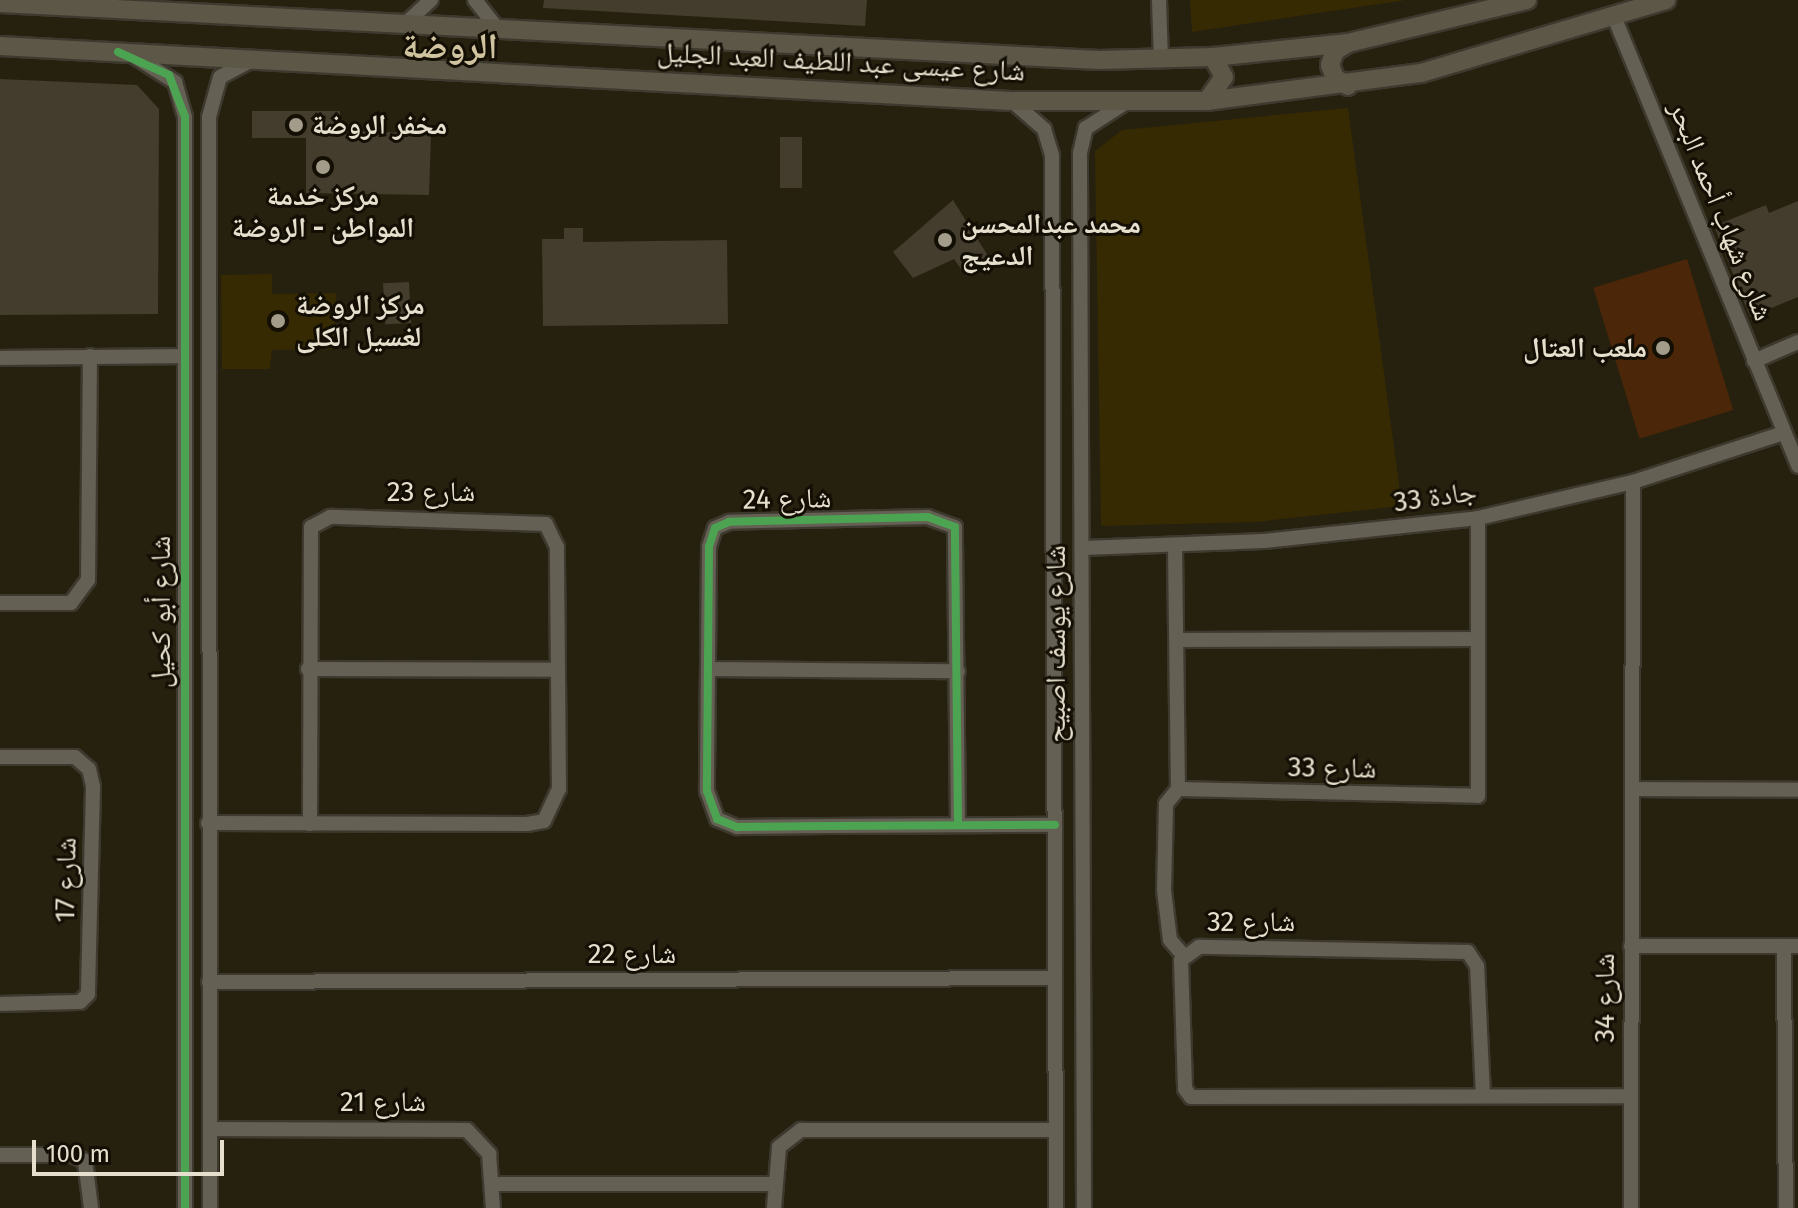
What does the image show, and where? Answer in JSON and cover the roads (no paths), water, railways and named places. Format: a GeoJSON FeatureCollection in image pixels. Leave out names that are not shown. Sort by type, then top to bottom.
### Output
{"type":"FeatureCollection","features":[{"type":"Feature","properties":{"kind":"main road","name":"شارع عيسى عبد اللطيف العبد الجليل"},"geometry":{"type":"LineString","coordinates":[[0,3],[1161,60],[1348,43],[1527,0]]}},
{"type":"Feature","properties":{"kind":"main road","name":"شارع عيسى عبد اللطيف العبد الجليل"},"geometry":{"type":"LineString","coordinates":[[0,46],[1011,101],[1207,101],[1348,86],[1421,73],[1615,19],[1666,0]]}},
{"type":"Feature","properties":{"kind":"main road"},"geometry":{"type":"LineString","coordinates":[[1348,43],[1335,51],[1330,65],[1335,78],[1348,86]]}},
{"type":"Feature","properties":{"kind":"main road"},"geometry":{"type":"LineString","coordinates":[[1207,101],[1223,85],[1213,57]]}},
{"type":"Feature","properties":{"kind":"street"},"geometry":{"type":"LineString","coordinates":[[404,25],[431,0]]}},
{"type":"Feature","properties":{"kind":"street"},"geometry":{"type":"LineString","coordinates":[[475,0],[498,29]]}},
{"type":"Feature","properties":{"kind":"street"},"geometry":{"type":"LineString","coordinates":[[1159,0],[1161,60]]}},
{"type":"Feature","properties":{"kind":"street","name":"شارع شهاب أحمد البحر"},"geometry":{"type":"LineString","coordinates":[[1615,19],[1798,466]]}},
{"type":"Feature","properties":{"kind":"street","name":"شارع أبو كحيل"},"geometry":{"type":"LineString","coordinates":[[118,52],[169,75],[182,98],[185,129],[182,356],[185,1208]]}},
{"type":"Feature","properties":{"kind":"street","name":"شارع أبو كحيل"},"geometry":{"type":"LineString","coordinates":[[210,1208],[206,678],[209,129],[220,77],[261,59]]}},
{"type":"Feature","properties":{"kind":"street","name":"شارع يوسف اصبيح"},"geometry":{"type":"LineString","coordinates":[[1011,101],[1034,116],[1050,140],[1056,1208]]}},
{"type":"Feature","properties":{"kind":"street","name":"شارع يوسف اصبيح"},"geometry":{"type":"LineString","coordinates":[[1084,1208],[1081,138],[1098,116],[1125,103]]}},
{"type":"Feature","properties":{"kind":"street"},"geometry":{"type":"LineString","coordinates":[[185,129],[197,124],[209,129]]}},
{"type":"Feature","properties":{"kind":"street"},"geometry":{"type":"LineString","coordinates":[[1052,258],[1067,265],[1079,255]]}},
{"type":"Feature","properties":{"kind":"street"},"geometry":{"type":"LineString","coordinates":[[1053,294],[1063,285],[1080,294]]}},
{"type":"Feature","properties":{"kind":"street"},"geometry":{"type":"LineString","coordinates":[[1754,361],[1798,342]]}},
{"type":"Feature","properties":{"kind":"street"},"geometry":{"type":"LineString","coordinates":[[0,603],[71,603],[88,580],[90,356]]}},
{"type":"Feature","properties":{"kind":"street"},"geometry":{"type":"LineString","coordinates":[[0,358],[182,356]]}},
{"type":"Feature","properties":{"kind":"street","name":"جادة 33"},"geometry":{"type":"LineString","coordinates":[[1083,548],[1175,547],[1478,518],[1633,482],[1784,433]]}},
{"type":"Feature","properties":{"kind":"street","name":"شارع 34"},"geometry":{"type":"LineString","coordinates":[[1631,1208],[1633,482]]}},
{"type":"Feature","properties":{"kind":"street","name":"شارع 23"},"geometry":{"type":"LineString","coordinates":[[208,823],[310,824],[544,821],[559,789],[557,547],[546,524],[330,517],[314,522],[307,538],[310,824]]}},
{"type":"Feature","properties":{"kind":"street","name":"شارع 24"},"geometry":{"type":"LineString","coordinates":[[958,825],[958,534],[952,524],[928,517],[718,526],[709,547],[707,791],[721,823],[958,825],[1055,825]]}},
{"type":"Feature","properties":{"kind":"street","name":"شارع 33"},"geometry":{"type":"LineString","coordinates":[[1178,789],[1478,796],[1478,518]]}},
{"type":"Feature","properties":{"kind":"street"},"geometry":{"type":"LineString","coordinates":[[1175,547],[1179,640],[1178,789],[1166,804],[1164,890],[1170,940],[1183,955]]}},
{"type":"Feature","properties":{"kind":"street"},"geometry":{"type":"LineString","coordinates":[[1179,640],[1478,639]]}},
{"type":"Feature","properties":{"kind":"street"},"geometry":{"type":"LineString","coordinates":[[183,645],[192,651],[206,645]]}},
{"type":"Feature","properties":{"kind":"street"},"geometry":{"type":"LineString","coordinates":[[308,669],[557,670]]}},
{"type":"Feature","properties":{"kind":"street"},"geometry":{"type":"LineString","coordinates":[[709,669],[958,671]]}},
{"type":"Feature","properties":{"kind":"street"},"geometry":{"type":"LineString","coordinates":[[184,678],[198,671],[206,678]]}},
{"type":"Feature","properties":{"kind":"street","name":"شارع 17"},"geometry":{"type":"LineString","coordinates":[[0,757],[75,757],[89,769],[93,787],[88,994],[80,1002],[0,1004]]}},
{"type":"Feature","properties":{"kind":"street"},"geometry":{"type":"LineString","coordinates":[[1632,789],[1798,790]]}},
{"type":"Feature","properties":{"kind":"street"},"geometry":{"type":"LineString","coordinates":[[1631,946],[1791,946],[1792,1095],[1786,1208]]}},
{"type":"Feature","properties":{"kind":"street","name":"شارع 32"},"geometry":{"type":"LineString","coordinates":[[1483,1096],[1477,966],[1468,952],[1199,947],[1183,955],[1185,1089],[1191,1097],[1631,1096]]}},
{"type":"Feature","properties":{"kind":"street","name":"شارع 22"},"geometry":{"type":"LineString","coordinates":[[209,982],[1055,978]]}},
{"type":"Feature","properties":{"kind":"street"},"geometry":{"type":"LineString","coordinates":[[184,1054],[194,1063],[209,1054]]}},
{"type":"Feature","properties":{"kind":"street"},"geometry":{"type":"LineString","coordinates":[[1056,1055],[1066,1064],[1083,1055]]}},
{"type":"Feature","properties":{"kind":"street"},"geometry":{"type":"LineString","coordinates":[[185,1086],[199,1080],[209,1087]]}},
{"type":"Feature","properties":{"kind":"street"},"geometry":{"type":"LineString","coordinates":[[1056,1090],[1066,1083],[1083,1091]]}},
{"type":"Feature","properties":{"kind":"street"},"geometry":{"type":"LineString","coordinates":[[774,1208],[774,1184],[782,1141],[808,1128],[1056,1130]]}},
{"type":"Feature","properties":{"kind":"street","name":"شارع 21"},"geometry":{"type":"LineString","coordinates":[[210,1129],[463,1129],[486,1146],[494,1184],[493,1208]]}},
{"type":"Feature","properties":{"kind":"street"},"geometry":{"type":"LineString","coordinates":[[0,1155],[72,1155],[85,1161],[91,1208]]}},
{"type":"Feature","properties":{"kind":"street"},"geometry":{"type":"LineString","coordinates":[[494,1184],[774,1184]]}},
{"type":"Feature","properties":{"kind":"place","name":"مخفر الروضة"},"geometry":{"type":"Point","coordinates":[296,125]}},
{"type":"Feature","properties":{"kind":"place","name":"مركز خدمة المواطن - الروضة"},"geometry":{"type":"Point","coordinates":[323,167]}},
{"type":"Feature","properties":{"kind":"place","name":"محمد عبدالمحسن الدعيج"},"geometry":{"type":"Point","coordinates":[945,240]}},
{"type":"Feature","properties":{"kind":"place","name":"مركز الروضة لغسيل الكلى"},"geometry":{"type":"Point","coordinates":[278,321]}},
{"type":"Feature","properties":{"kind":"place","name":"ملعب العتال"},"geometry":{"type":"Point","coordinates":[1663,348]}},
{"type":"Feature","properties":{"kind":"district","name":"الروضة"},"geometry":{"type":"Point","coordinates":[450,47]}}]}
